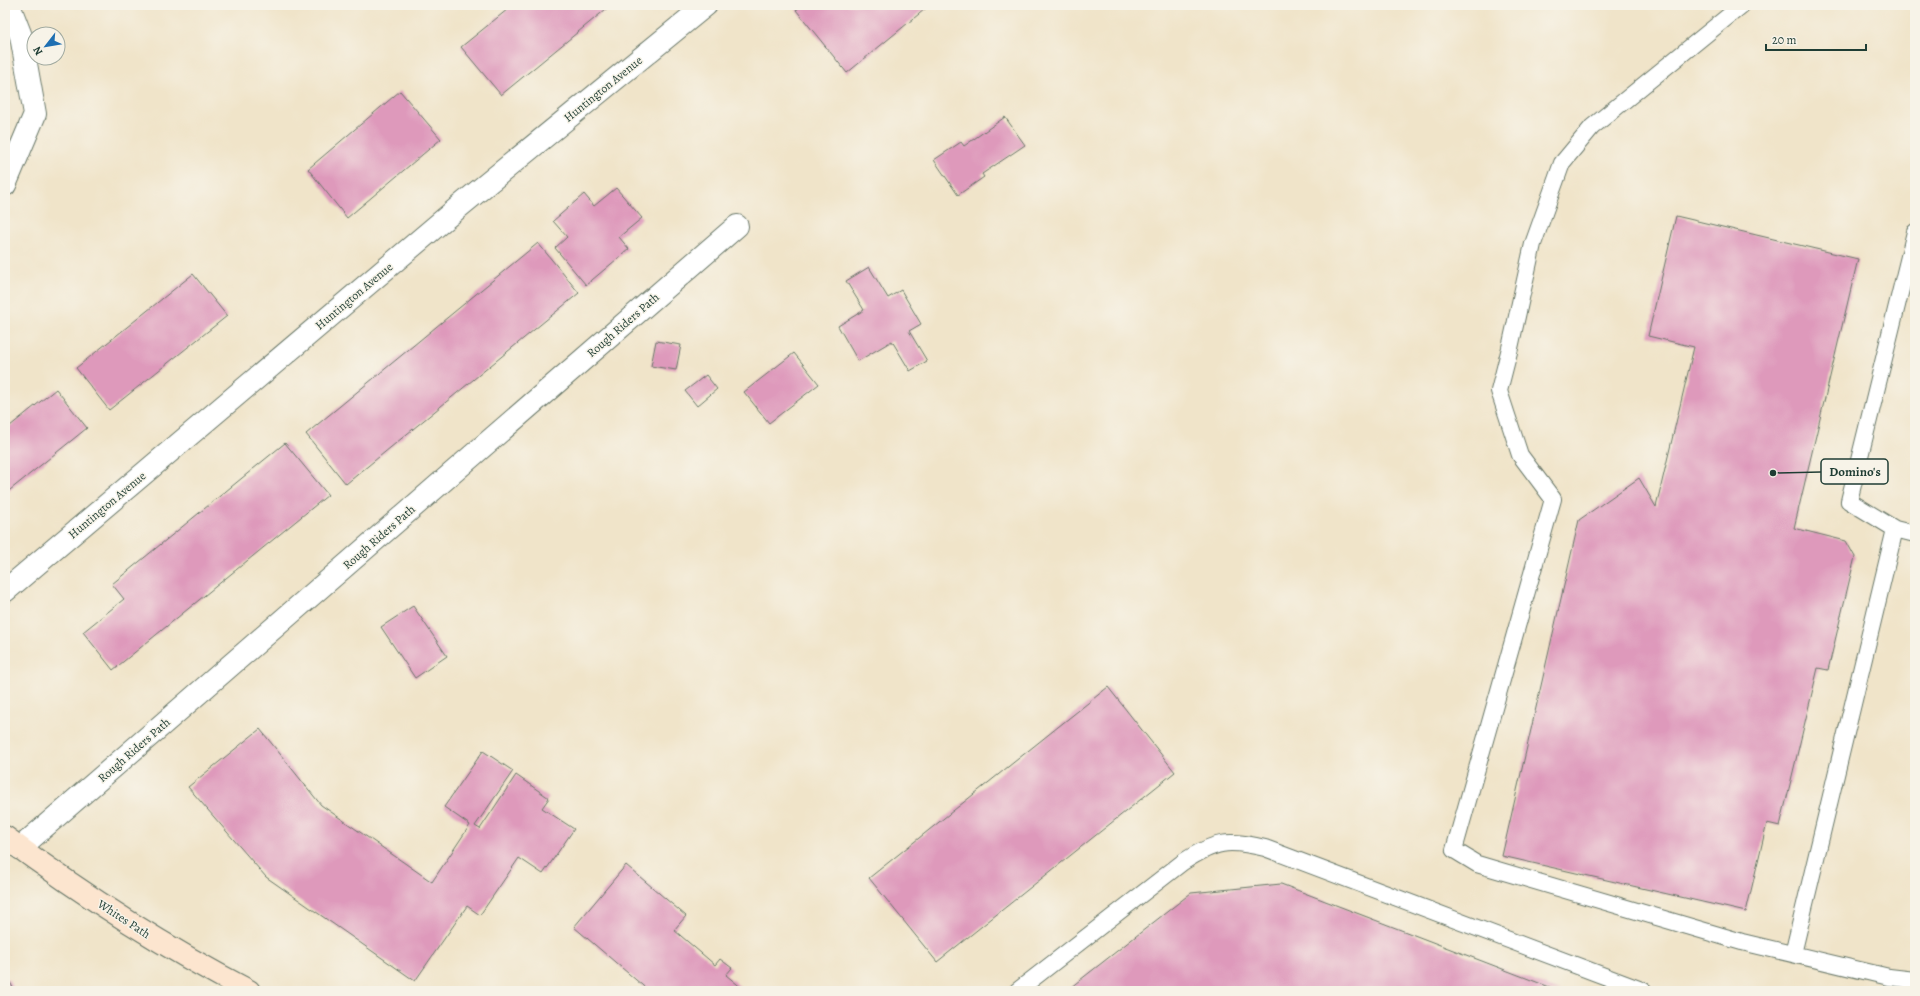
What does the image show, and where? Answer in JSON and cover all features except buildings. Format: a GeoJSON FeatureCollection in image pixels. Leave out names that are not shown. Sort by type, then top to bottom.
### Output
{"type":"FeatureCollection","features":[{"type":"Feature","properties":{"kind":"street"},"geometry":{"type":"LineString","coordinates":[[5,185],[35,114],[21,36],[9,5]]}},
{"type":"Feature","properties":{"kind":"street","name":"Huntington Avenue"},"geometry":{"type":"LineString","coordinates":[[5,591],[460,206],[706,5]]}},
{"type":"Feature","properties":{"kind":"street","name":"Rough Riders Path"},"geometry":{"type":"LineString","coordinates":[[13,843],[737,226]]}},
{"type":"Feature","properties":{"kind":"street","name":"Whites Path"},"geometry":{"type":"LineString","coordinates":[[13,843],[155,939],[249,991]]}},
{"type":"Feature","properties":{"kind":"lane"},"geometry":{"type":"LineString","coordinates":[[1742,5],[1592,126],[1562,164],[1533,244],[1499,391],[1520,455],[1553,499],[1454,850],[1477,864],[1742,942],[1889,977],[1915,980]]}},
{"type":"Feature","properties":{"kind":"lane"},"geometry":{"type":"LineString","coordinates":[[1915,232],[1849,501],[1895,530],[1915,534]]}},
{"type":"Feature","properties":{"kind":"lane"},"geometry":{"type":"LineString","coordinates":[[1793,954],[1895,530]]}},
{"type":"Feature","properties":{"kind":"lane"},"geometry":{"type":"LineString","coordinates":[[1017,991],[1184,862],[1199,852],[1214,845],[1231,842],[1265,848],[1644,991]]}},
{"type":"Feature","properties":{"kind":"place","name":"Domino's"},"geometry":{"type":"Point","coordinates":[1773,473]}}]}
